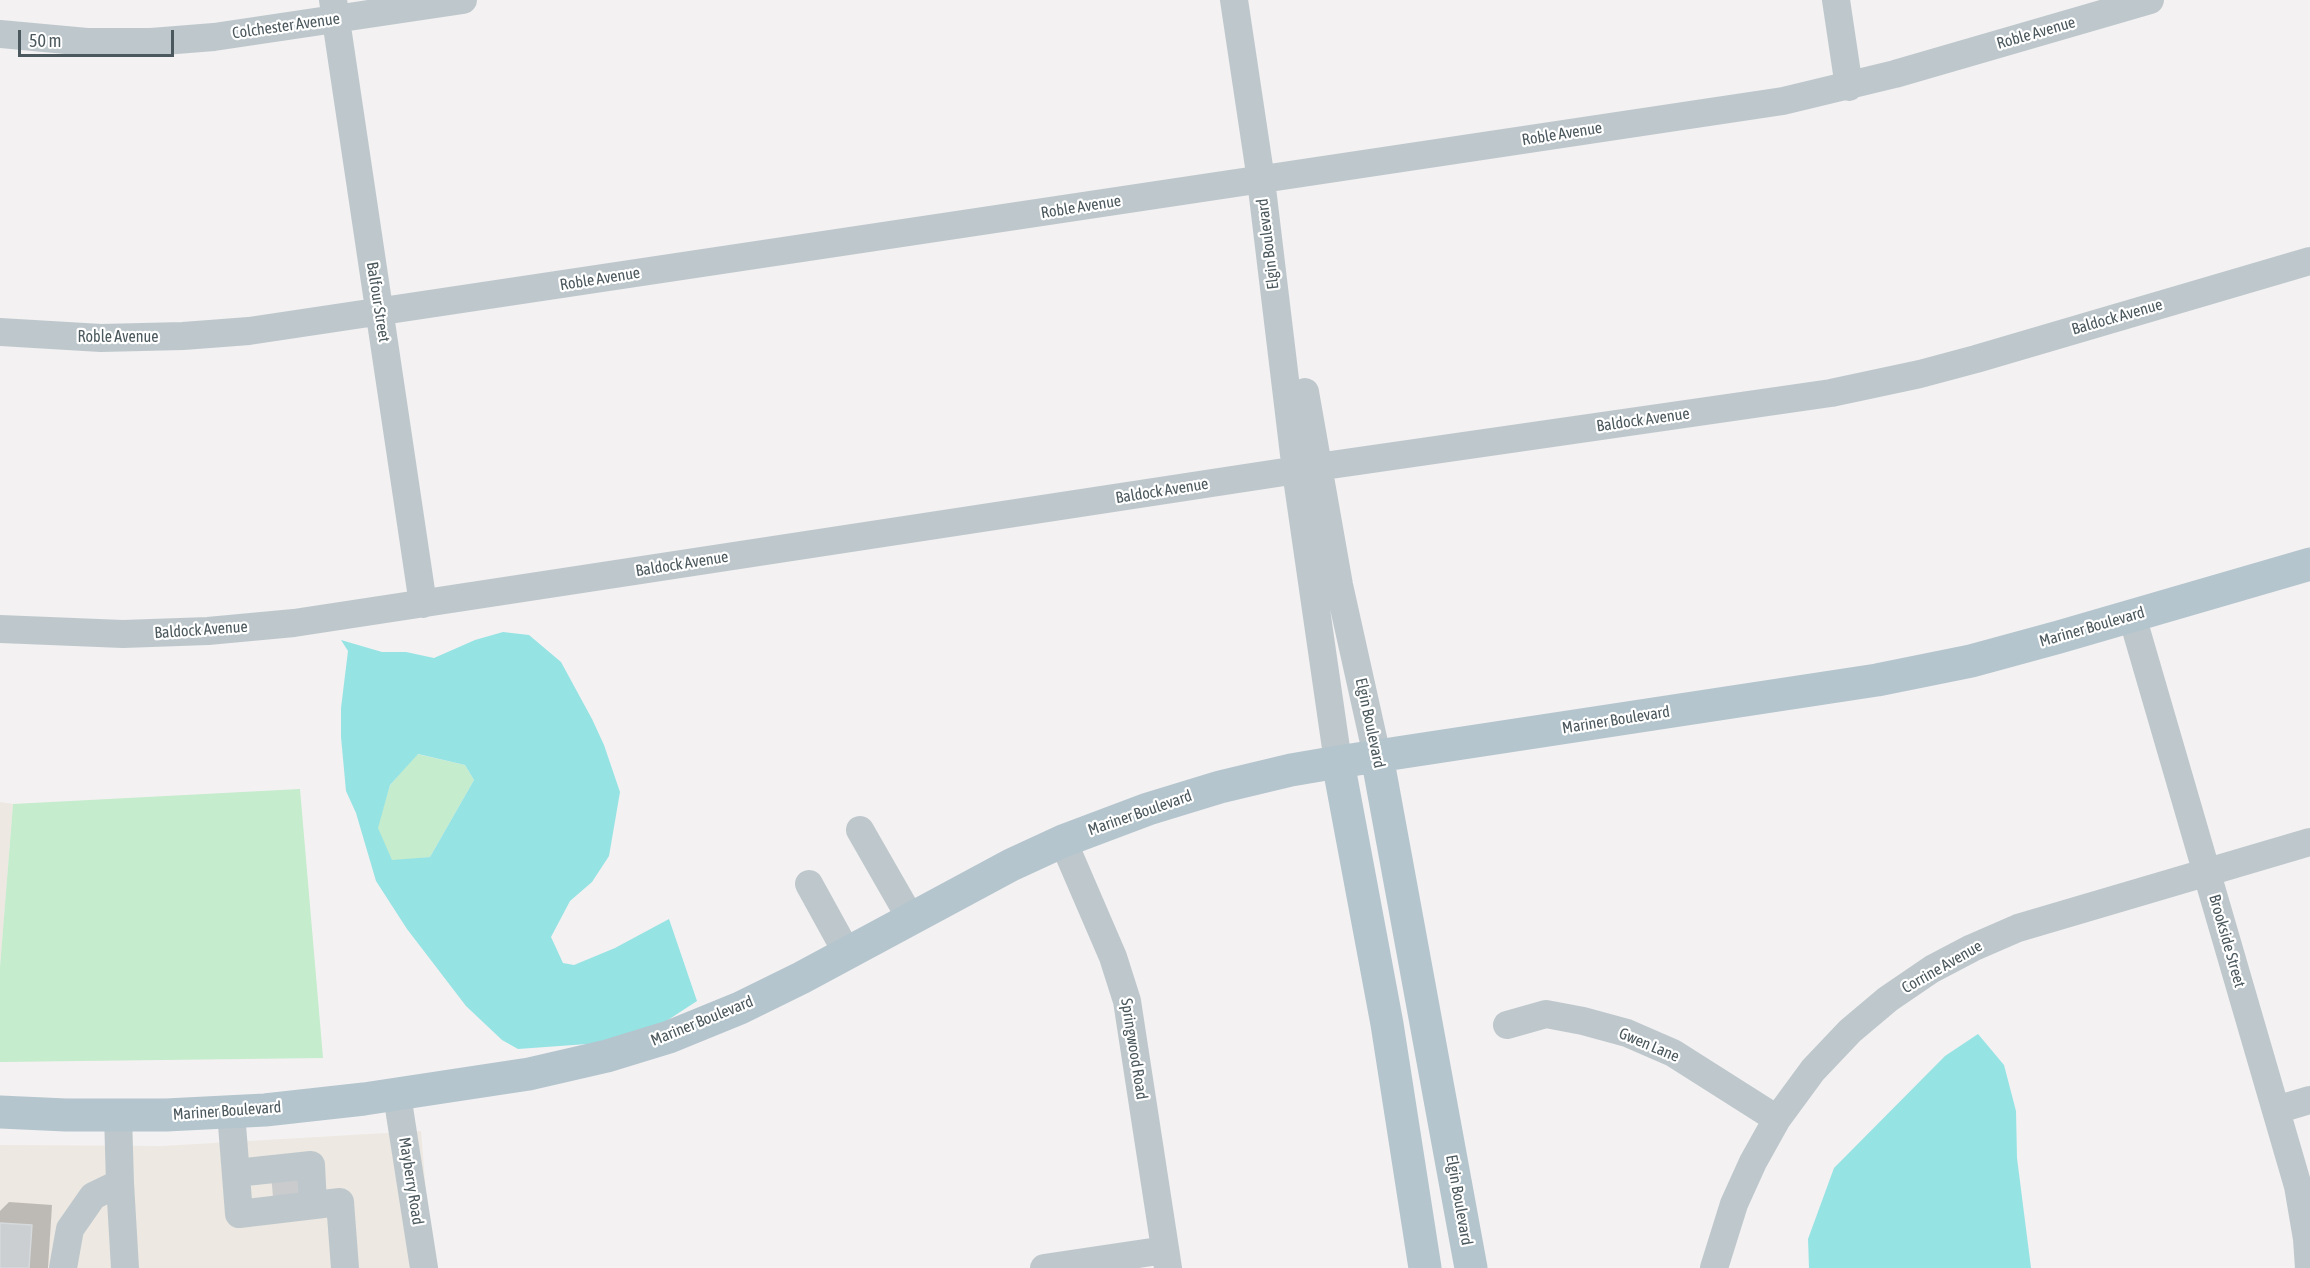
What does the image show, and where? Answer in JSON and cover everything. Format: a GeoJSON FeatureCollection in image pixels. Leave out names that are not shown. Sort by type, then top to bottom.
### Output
{"type":"FeatureCollection","features":[{"type":"Feature","properties":{"kind":"main road","name":"Mariner Boulevard"},"geometry":{"type":"LineString","coordinates":[[0,1112],[118,1115],[265,1110],[397,1095],[529,1074],[628,1050],[740,1008],[1011,865],[1063,841],[1148,809],[1220,787],[1291,770],[1338,762],[1877,680],[1971,661],[2310,564]]}},
{"type":"Feature","properties":{"kind":"main road","name":"Elgin Boulevard"},"geometry":{"type":"LineString","coordinates":[[1377,756],[1471,1268]]}},
{"type":"Feature","properties":{"kind":"main road","name":"Elgin Boulevard"},"geometry":{"type":"LineString","coordinates":[[1338,762],[1387,1024],[1425,1268]]}},
{"type":"Feature","properties":{"kind":"street","name":"Colchester Avenue"},"geometry":{"type":"LineString","coordinates":[[0,34],[87,42],[150,42],[214,37],[334,10],[463,0]]}},
{"type":"Feature","properties":{"kind":"street","name":"Elgin Boulevard"},"geometry":{"type":"LineString","coordinates":[[1234,0],[1307,469],[1338,762]]}},
{"type":"Feature","properties":{"kind":"street"},"geometry":{"type":"LineString","coordinates":[[1836,0],[1849,87]]}},
{"type":"Feature","properties":{"kind":"street","name":"Roble Avenue"},"geometry":{"type":"LineString","coordinates":[[0,332],[102,338],[183,336],[249,331],[1784,101],[1849,87],[2150,0]]}},
{"type":"Feature","properties":{"kind":"street","name":"Balfour Street"},"geometry":{"type":"LineString","coordinates":[[334,10],[423,604]]}},
{"type":"Feature","properties":{"kind":"street","name":"Baldock Avenue"},"geometry":{"type":"LineString","coordinates":[[0,629],[123,634],[207,631],[294,623],[1307,469],[1831,393],[1920,374],[1976,359],[2310,261]]}},
{"type":"Feature","properties":{"kind":"street","name":"Elgin Boulevard"},"geometry":{"type":"LineString","coordinates":[[1307,469],[1339,585],[1377,756]]}},
{"type":"Feature","properties":{"kind":"street","name":"Brookside Street"},"geometry":{"type":"LineString","coordinates":[[2132,616],[2298,1186],[2307,1239],[2308,1268]]}},
{"type":"Feature","properties":{"kind":"street"},"geometry":{"type":"LineString","coordinates":[[860,830],[910,919]]}},
{"type":"Feature","properties":{"kind":"street","name":"Springwood Road"},"geometry":{"type":"LineString","coordinates":[[1063,841],[1113,957],[1127,1001],[1166,1259]]}},
{"type":"Feature","properties":{"kind":"street","name":"Corrine Avenue"},"geometry":{"type":"LineString","coordinates":[[1714,1268],[1734,1204],[1753,1162],[1777,1119],[1813,1070],[1850,1031],[1888,999],[1932,969],[2018,928],[2310,842]]}},
{"type":"Feature","properties":{"kind":"street"},"geometry":{"type":"LineString","coordinates":[[809,884],[847,953]]}},
{"type":"Feature","properties":{"kind":"street","name":"Gwen Lane"},"geometry":{"type":"LineString","coordinates":[[1507,1025],[1546,1014],[1584,1021],[1627,1034],[1673,1053],[1777,1119]]}},
{"type":"Feature","properties":{"kind":"street","name":"Mayberry Road"},"geometry":{"type":"LineString","coordinates":[[397,1095],[419,1267]]}},
{"type":"Feature","properties":{"kind":"street"},"geometry":{"type":"LineString","coordinates":[[2276,1110],[2310,1100]]}},
{"type":"Feature","properties":{"kind":"street"},"geometry":{"type":"LineString","coordinates":[[231,1112],[239,1214],[292,1190]]}},
{"type":"Feature","properties":{"kind":"street"},"geometry":{"type":"LineString","coordinates":[[118,1115],[125,1268]]}},
{"type":"Feature","properties":{"kind":"street"},"geometry":{"type":"LineString","coordinates":[[236,1173],[340,1202],[345,1268]]}},
{"type":"Feature","properties":{"kind":"street"},"geometry":{"type":"LineString","coordinates":[[63,1268],[70,1229],[93,1196],[120,1183]]}},
{"type":"Feature","properties":{"kind":"street"},"geometry":{"type":"LineString","coordinates":[[1044,1268],[1166,1259]]}},
{"type":"Feature","properties":{"kind":"shaded area"},"geometry":{"type":"Polygon","coordinates":[[[0,802],[13,804],[0,967],[0,802]]]}},
{"type":"Feature","properties":{"kind":"shaded area"},"geometry":{"type":"Polygon","coordinates":[[[421,1131],[432,1268],[0,1268],[0,1145],[162,1146],[421,1131]]]}},
{"type":"Feature","properties":{"kind":"green space"},"geometry":{"type":"Polygon","coordinates":[[[417,754],[465,765],[474,780],[430,857],[392,861],[377,828],[390,785],[417,754]]]}},
{"type":"Feature","properties":{"kind":"green space"},"geometry":{"type":"Polygon","coordinates":[[[300,789],[323,1058],[0,1062],[0,967],[13,804],[300,789]]]}},
{"type":"Feature","properties":{"kind":"water"},"geometry":{"type":"Polygon","coordinates":[[[503,632],[529,635],[561,662],[604,745],[620,792],[609,856],[592,882],[570,901],[551,937],[563,963],[574,965],[615,948],[669,919],[697,1001],[651,1031],[615,1042],[518,1049],[502,1040],[466,1006],[407,929],[376,881],[356,813],[346,791],[341,708],[348,651],[341,640],[382,652],[406,652],[434,658],[475,640],[503,632]],[[418,754],[390,785],[378,828],[392,860],[430,857],[474,780],[465,765],[418,754]]]}},
{"type":"Feature","properties":{"kind":"water"},"geometry":{"type":"Polygon","coordinates":[[[1978,1034],[2004,1065],[2016,1111],[2017,1158],[2031,1268],[1809,1268],[1808,1239],[1834,1168],[1945,1056],[1978,1034]]]}},
{"type":"Feature","properties":{"kind":"building"},"geometry":{"type":"Polygon","coordinates":[[[0,1223],[32,1225],[29,1268],[0,1268],[0,1223]]]}},
{"type":"Feature","properties":{"kind":"tunnel"},"geometry":{"type":"LineString","coordinates":[[285,1174],[287,1196]]}}]}
